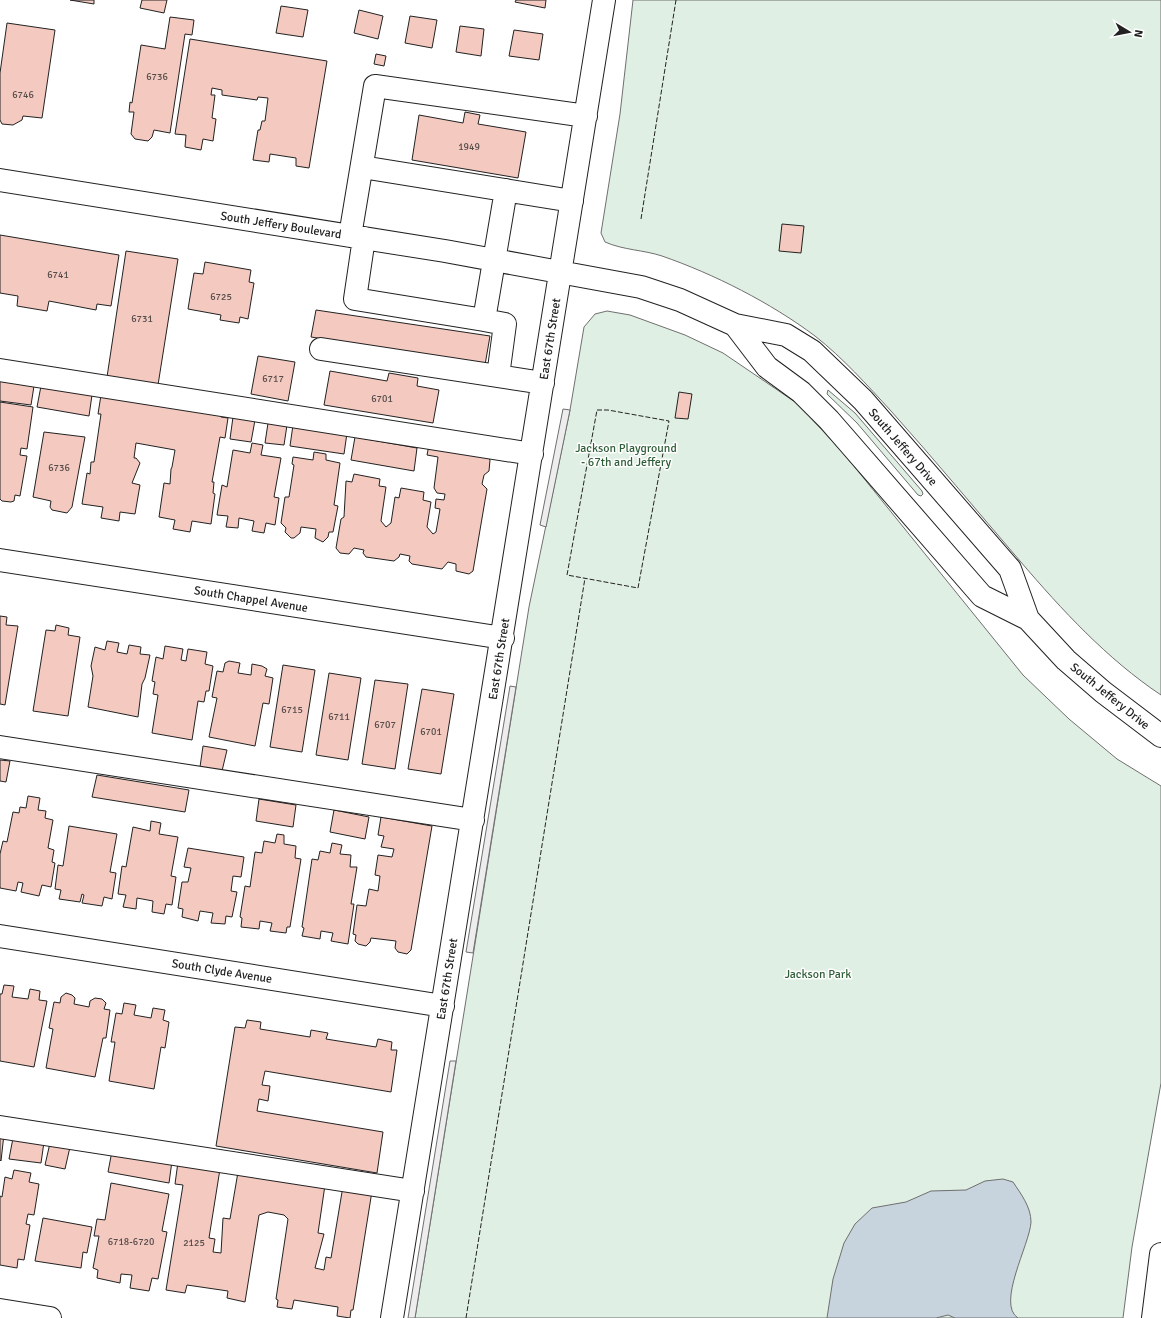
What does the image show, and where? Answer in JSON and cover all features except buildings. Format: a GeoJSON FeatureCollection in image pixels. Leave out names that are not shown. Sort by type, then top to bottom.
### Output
{"type":"FeatureCollection","features":[{"type":"Feature","properties":{"kind":"street","name":"East 67th Street"},"geometry":{"type":"LineString","coordinates":[[392,1318],[503,638],[604,0]]}},
{"type":"Feature","properties":{"kind":"street"},"geometry":{"type":"LineString","coordinates":[[498,376],[505,324],[355,299],[357,237],[362,167],[375,86],[586,116]]}},
{"type":"Feature","properties":{"kind":"street"},"geometry":{"type":"LineString","coordinates":[[362,167],[572,201]]}},
{"type":"Feature","properties":{"kind":"street","name":"South Jeffery Boulevard"},"geometry":{"type":"LineString","coordinates":[[0,180],[357,237],[561,272]]}},
{"type":"Feature","properties":{"kind":"street"},"geometry":{"type":"LineString","coordinates":[[484,320],[506,190]]}},
{"type":"Feature","properties":{"kind":"street","name":"South Jeffery Drive"},"geometry":{"type":"LineString","coordinates":[[561,272],[641,287],[680,300],[735,325],[786,335],[812,351],[843,379],[1010,570],[1028,619]]}},
{"type":"Feature","properties":{"kind":"street","name":"South Jeffery Drive"},"geometry":{"type":"LineString","coordinates":[[735,325],[767,367],[801,392],[829,420],[982,596],[1028,619],[1066,660],[1102,692],[1161,736]]}},
{"type":"Feature","properties":{"kind":"street"},"geometry":{"type":"LineString","coordinates":[[321,349],[543,383]]}},
{"type":"Feature","properties":{"kind":"street"},"geometry":{"type":"LineString","coordinates":[[0,370],[532,454]]}},
{"type":"Feature","properties":{"kind":"street","name":"South Chappel Avenue"},"geometry":{"type":"LineString","coordinates":[[0,560],[503,638]]}},
{"type":"Feature","properties":{"kind":"street"},"geometry":{"type":"LineString","coordinates":[[0,747],[473,820]]}},
{"type":"Feature","properties":{"kind":"street","name":"South Clyde Avenue"},"geometry":{"type":"LineString","coordinates":[[0,936],[443,1006]]}},
{"type":"Feature","properties":{"kind":"street"},"geometry":{"type":"LineString","coordinates":[[0,1127],[413,1191]]}},
{"type":"Feature","properties":{"kind":"street"},"geometry":{"type":"LineString","coordinates":[[1153,1318],[1161,1254]]}},
{"type":"Feature","properties":{"kind":"street"},"geometry":{"type":"LineString","coordinates":[[0,1310],[50,1318]]}},
{"type":"Feature","properties":{"kind":"green space"},"geometry":{"type":"Polygon","coordinates":[[[633,0],[1161,0],[1161,695],[1122,666],[1086,633],[1036,579],[891,411],[825,344],[780,312],[742,290],[702,271],[662,256],[619,247],[605,242],[601,233],[620,114],[633,0]]]}},
{"type":"Feature","properties":{"kind":"green space","name":"Jackson Park"},"geometry":{"type":"Polygon","coordinates":[[[607,311],[630,315],[685,335],[723,353],[798,404],[845,455],[1023,675],[1069,719],[1117,759],[1161,786],[1161,1083],[1132,1247],[1123,1318],[415,1318],[529,607],[570,410],[584,327],[595,314],[607,311]]]}},
{"type":"Feature","properties":{"kind":"green space"},"geometry":{"type":"Polygon","coordinates":[[[828,390],[855,413],[922,491],[923,494],[921,496],[918,495],[857,423],[827,394],[828,390]]]}},
{"type":"Feature","properties":{"kind":"shaded area"},"geometry":{"type":"Polygon","coordinates":[[[563,409],[570,410],[546,527],[540,525],[563,409]]]}},
{"type":"Feature","properties":{"kind":"shaded area"},"geometry":{"type":"Polygon","coordinates":[[[510,686],[516,687],[473,953],[466,952],[510,686]]]}},
{"type":"Feature","properties":{"kind":"shaded area"},"geometry":{"type":"Polygon","coordinates":[[[450,1061],[456,1061],[415,1318],[408,1318],[450,1061]]]}},
{"type":"Feature","properties":{"kind":"shaded area"},"geometry":{"type":"Polygon","coordinates":[[[1003,1179],[1013,1182],[1025,1201],[1031,1216],[1029,1232],[1012,1287],[1012,1311],[1018,1318],[955,1318],[948,1315],[936,1318],[827,1318],[833,1279],[844,1243],[855,1224],[872,1208],[906,1202],[931,1191],[966,1190],[985,1181],[1003,1179]]]}},
{"type":"Feature","properties":{"kind":"fence"},"geometry":{"type":"LineString","coordinates":[[641,219],[676,0]]}},
{"type":"Feature","properties":{"kind":"fence"},"geometry":{"type":"LineString","coordinates":[[597,410],[608,410],[669,421],[638,588],[567,575],[597,410]]}},
{"type":"Feature","properties":{"kind":"fence"},"geometry":{"type":"LineString","coordinates":[[466,1318],[585,578]]}},
{"type":"Feature","properties":{"kind":"park label","name":"Jackson Playground - 67th and Jeffery"},"geometry":{"type":"Point","coordinates":[626,455]}}]}
